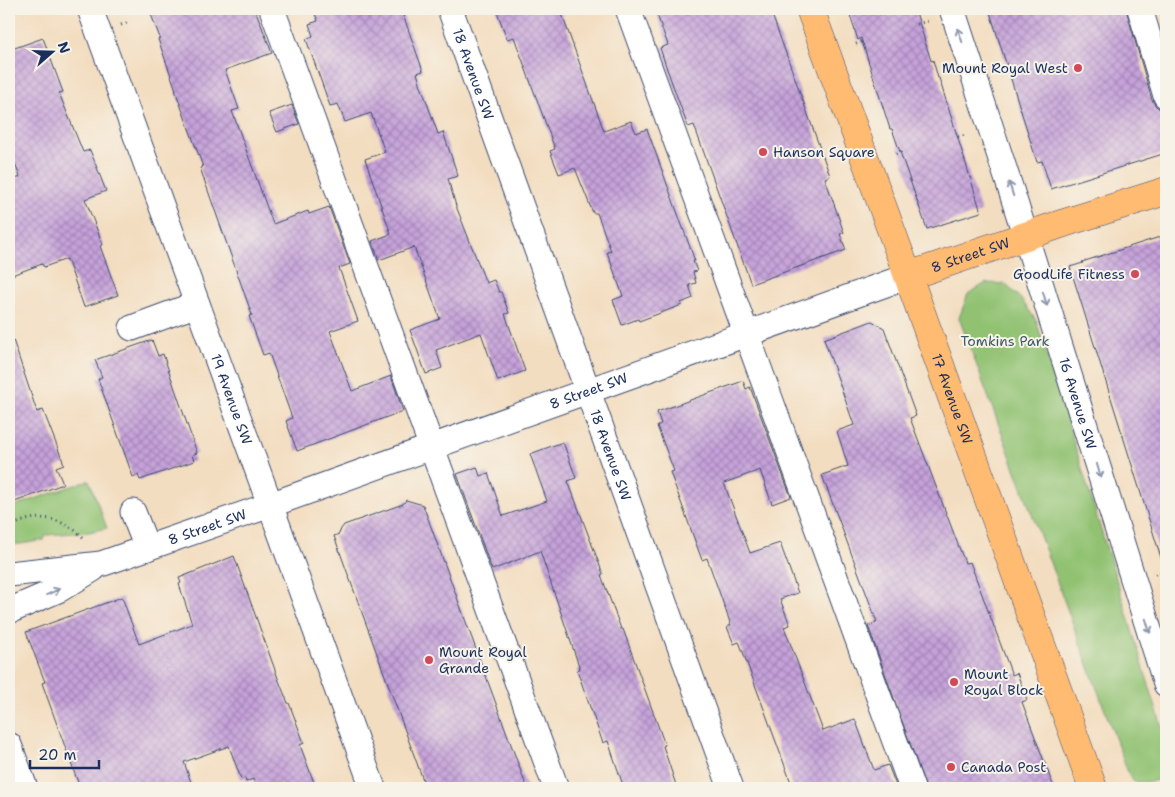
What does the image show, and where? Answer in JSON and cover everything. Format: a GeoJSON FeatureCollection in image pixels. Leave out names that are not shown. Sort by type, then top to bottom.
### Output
{"type":"FeatureCollection","features":[{"type":"Feature","properties":{"kind":"main road","name":"17 Avenue SW"},"geometry":{"type":"LineString","coordinates":[[810,9],[1093,788]]}},
{"type":"Feature","properties":{"kind":"main road","name":"8 Street SW"},"geometry":{"type":"LineString","coordinates":[[908,276],[1166,191]]}},
{"type":"Feature","properties":{"kind":"street","name":"19 Avenue SW"},"geometry":{"type":"LineString","coordinates":[[90,9],[373,788]]}},
{"type":"Feature","properties":{"kind":"street"},"geometry":{"type":"LineString","coordinates":[[272,9],[556,788]]}},
{"type":"Feature","properties":{"kind":"street","name":"18 Avenue SW"},"geometry":{"type":"LineString","coordinates":[[450,9],[731,788]]}},
{"type":"Feature","properties":{"kind":"street"},"geometry":{"type":"LineString","coordinates":[[628,9],[912,788]]}},
{"type":"Feature","properties":{"kind":"street","name":"16 Avenue SW"},"geometry":{"type":"LineString","coordinates":[[952,9],[1026,236],[1166,684]]}},
{"type":"Feature","properties":{"kind":"street"},"geometry":{"type":"LineString","coordinates":[[1140,9],[1166,96]]}},
{"type":"Feature","properties":{"kind":"street","name":"8 Street SW"},"geometry":{"type":"LineString","coordinates":[[9,574],[101,564],[908,276]]}},
{"type":"Feature","properties":{"kind":"street"},"geometry":{"type":"LineString","coordinates":[[132,328],[197,304]]}},
{"type":"Feature","properties":{"kind":"street"},"geometry":{"type":"LineString","coordinates":[[133,512],[147,548]]}},
{"type":"Feature","properties":{"kind":"street"},"geometry":{"type":"LineString","coordinates":[[9,611],[60,589],[101,564]]}},
{"type":"Feature","properties":{"kind":"street"},"geometry":{"type":"LineString","coordinates":[[9,745],[25,788]]}},
{"type":"Feature","properties":{"kind":"path"},"geometry":{"type":"LineString","coordinates":[[918,24],[928,21]]}},
{"type":"Feature","properties":{"kind":"path"},"geometry":{"type":"LineString","coordinates":[[856,44],[863,41]]}},
{"type":"Feature","properties":{"kind":"path"},"geometry":{"type":"LineString","coordinates":[[958,137],[965,135]]}},
{"type":"Feature","properties":{"kind":"path"},"geometry":{"type":"LineString","coordinates":[[896,154],[902,151]]}},
{"type":"Feature","properties":{"kind":"path"},"geometry":{"type":"LineString","coordinates":[[9,528],[17,522],[40,518],[56,519],[73,527],[84,538]]}},
{"type":"Feature","properties":{"kind":"path"},"geometry":{"type":"LineString","coordinates":[[1152,575],[1166,571]]}},
{"type":"Feature","properties":{"kind":"green space","name":"Tomkins Park"},"geometry":{"type":"Polygon","coordinates":[[[986,283],[1005,284],[1021,299],[1036,320],[1166,740],[1166,774],[1160,779],[1134,782],[1129,775],[959,318],[968,294],[986,283]]]}},
{"type":"Feature","properties":{"kind":"green space"},"geometry":{"type":"Polygon","coordinates":[[[89,480],[107,528],[89,532],[46,535],[44,540],[9,545],[9,508],[89,480]]]}},
{"type":"Feature","properties":{"kind":"building"},"geometry":{"type":"Polygon","coordinates":[[[149,9],[255,9],[272,53],[225,70],[239,109],[232,111],[273,224],[308,211],[309,214],[329,207],[350,264],[339,268],[358,321],[330,331],[352,391],[391,376],[403,411],[297,451],[286,421],[292,418],[269,353],[263,355],[249,316],[252,315],[200,168],[203,167],[175,90],[158,39],[160,38],[149,9]]]}},
{"type":"Feature","properties":{"kind":"building"},"geometry":{"type":"Polygon","coordinates":[[[313,9],[401,9],[423,71],[417,73],[421,86],[438,134],[443,132],[458,176],[448,179],[456,206],[486,283],[494,280],[499,292],[501,292],[509,313],[505,314],[525,371],[498,381],[481,333],[436,350],[442,368],[426,374],[410,330],[440,319],[414,247],[379,260],[372,241],[391,234],[365,159],[385,152],[371,113],[345,122],[338,104],[330,106],[306,39],[313,36],[309,24],[318,21],[313,9]]]}},
{"type":"Feature","properties":{"kind":"building"},"geometry":{"type":"Polygon","coordinates":[[[496,9],[560,9],[604,131],[631,121],[636,133],[647,129],[695,261],[693,261],[697,271],[693,272],[696,283],[689,285],[693,298],[681,303],[682,305],[639,321],[638,319],[622,325],[613,300],[623,296],[607,252],[611,251],[597,213],[593,213],[575,168],[559,174],[550,151],[555,149],[514,37],[507,39],[496,9]]]}},
{"type":"Feature","properties":{"kind":"building","name":"Hanson Square"},"geometry":{"type":"Polygon","coordinates":[[[655,9],[770,9],[830,176],[825,178],[844,233],[840,234],[846,250],[751,284],[694,125],[688,127],[667,69],[660,48],[668,45],[655,9]]]}},
{"type":"Feature","properties":{"kind":"building"},"geometry":{"type":"Polygon","coordinates":[[[848,9],[915,9],[981,212],[927,229],[892,129],[890,129],[861,38],[858,40],[848,9]]]}},
{"type":"Feature","properties":{"kind":"building","name":"Mount Royal West"},"geometry":{"type":"Polygon","coordinates":[[[989,9],[1126,9],[1152,100],[1160,109],[1166,128],[1166,153],[1051,189],[1042,161],[1037,162],[989,9]]]}},
{"type":"Feature","properties":{"kind":"building"},"geometry":{"type":"Polygon","coordinates":[[[43,38],[63,92],[59,93],[83,152],[90,150],[106,191],[85,199],[103,245],[100,246],[118,295],[84,307],[67,259],[44,267],[42,264],[9,276],[9,182],[20,177],[9,148],[9,50],[43,38]]]}},
{"type":"Feature","properties":{"kind":"building"},"geometry":{"type":"Polygon","coordinates":[[[292,105],[299,124],[277,132],[269,113],[292,105]]]}},
{"type":"Feature","properties":{"kind":"building"},"geometry":{"type":"Polygon","coordinates":[[[1166,235],[1166,561],[1162,561],[1070,267],[1166,235]]]}},
{"type":"Feature","properties":{"kind":"building"},"geometry":{"type":"Polygon","coordinates":[[[872,321],[884,328],[916,416],[910,418],[965,563],[970,562],[1012,675],[1017,673],[1027,700],[1022,702],[1054,788],[926,788],[868,626],[877,622],[822,475],[848,466],[837,431],[854,425],[824,339],[872,321]]]}},
{"type":"Feature","properties":{"kind":"building"},"geometry":{"type":"Polygon","coordinates":[[[12,337],[37,412],[43,410],[64,464],[56,467],[63,484],[9,504],[9,338],[12,337]]]}},
{"type":"Feature","properties":{"kind":"building"},"geometry":{"type":"Polygon","coordinates":[[[152,340],[158,356],[163,354],[197,453],[192,455],[194,461],[140,480],[138,475],[133,477],[98,379],[102,377],[95,360],[152,340]]]}},
{"type":"Feature","properties":{"kind":"building"},"geometry":{"type":"Polygon","coordinates":[[[743,381],[746,389],[750,387],[791,497],[772,504],[760,470],[724,483],[750,553],[780,543],[798,593],[780,599],[790,625],[784,627],[823,731],[855,719],[874,770],[888,765],[897,788],[793,788],[740,644],[739,642],[734,644],[727,627],[731,625],[707,558],[702,560],[670,472],[674,471],[657,426],[661,424],[657,412],[743,381]]]}},
{"type":"Feature","properties":{"kind":"building"},"geometry":{"type":"Polygon","coordinates":[[[563,442],[576,478],[568,481],[665,745],[663,746],[677,788],[624,788],[608,741],[603,743],[590,707],[577,670],[580,669],[540,551],[492,570],[457,474],[477,467],[480,476],[488,473],[503,516],[547,501],[530,454],[563,442]]]}},
{"type":"Feature","properties":{"kind":"building","name":"Mount Royal Grande"},"geometry":{"type":"Polygon","coordinates":[[[406,500],[423,505],[527,788],[426,788],[334,536],[339,534],[344,525],[403,504],[406,500]]]}},
{"type":"Feature","properties":{"kind":"building"},"geometry":{"type":"Polygon","coordinates":[[[234,556],[279,681],[304,743],[300,745],[316,788],[257,788],[253,779],[246,782],[245,778],[241,779],[229,746],[184,762],[193,788],[80,788],[42,683],[45,682],[26,632],[122,597],[139,644],[192,624],[179,584],[181,583],[179,578],[234,556]]]}},
{"type":"Feature","properties":{"kind":"place","name":"Mount Royal West"},"geometry":{"type":"Point","coordinates":[1078,68]}},
{"type":"Feature","properties":{"kind":"place","name":"Hanson Square"},"geometry":{"type":"Point","coordinates":[763,152]}},
{"type":"Feature","properties":{"kind":"place","name":"GoodLife Fitness"},"geometry":{"type":"Point","coordinates":[1135,274]}},
{"type":"Feature","properties":{"kind":"place","name":"Mount Royal Grande"},"geometry":{"type":"Point","coordinates":[429,660]}},
{"type":"Feature","properties":{"kind":"place","name":"Mount Royal Block"},"geometry":{"type":"Point","coordinates":[954,682]}},
{"type":"Feature","properties":{"kind":"place","name":"Canada Post"},"geometry":{"type":"Point","coordinates":[951,767]}}]}
